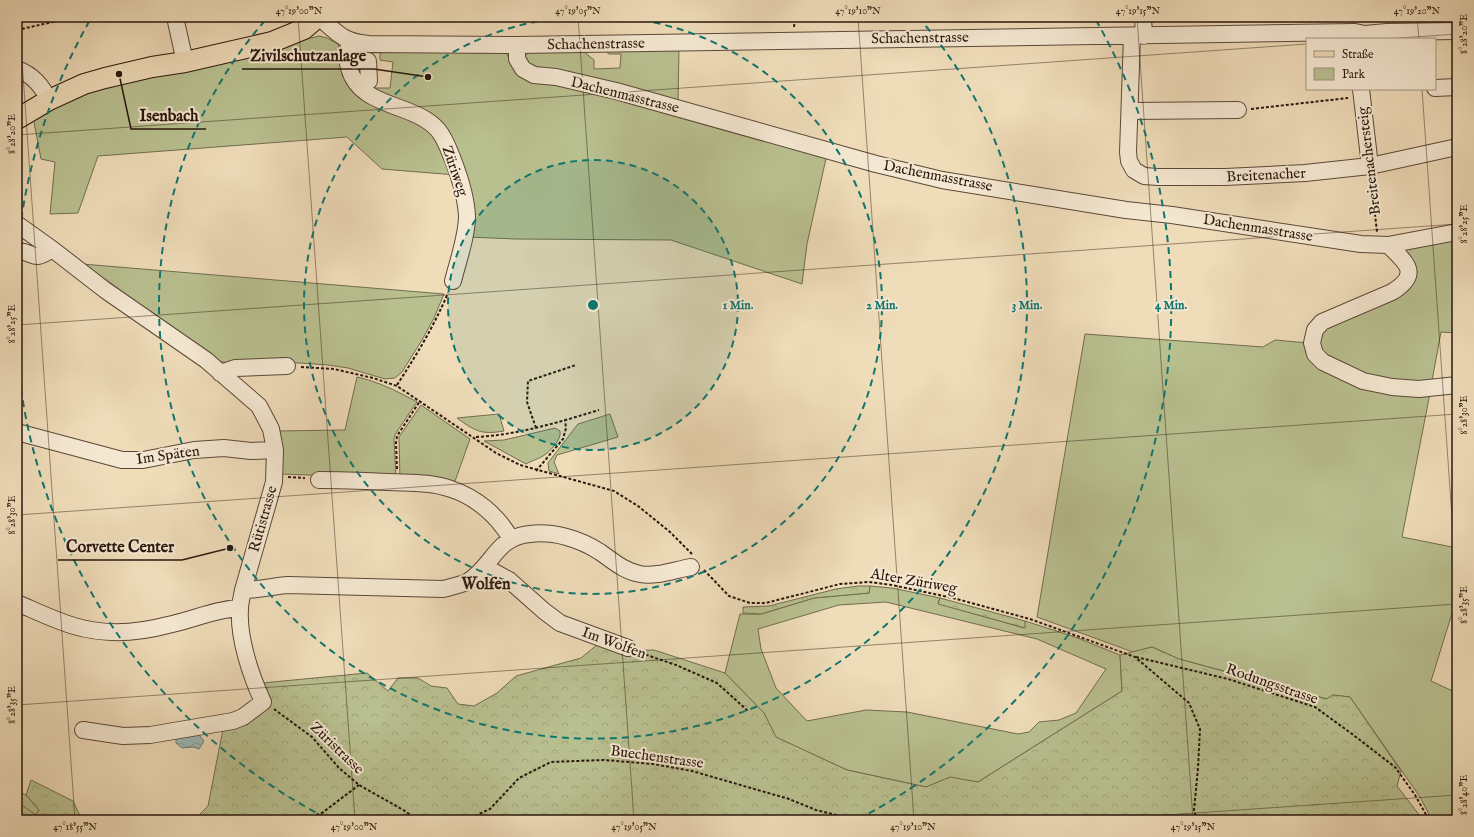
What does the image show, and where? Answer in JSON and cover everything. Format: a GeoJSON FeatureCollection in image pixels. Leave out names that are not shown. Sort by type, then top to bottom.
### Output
{"type":"FeatureCollection","features":[{"type":"Feature","properties":{"kind":"main road"},"geometry":{"type":"LineString","coordinates":[[17,119],[48,100],[65,92],[105,78],[152,67],[185,62],[283,39],[304,29],[319,17]]}},
{"type":"Feature","properties":{"kind":"street"},"geometry":{"type":"LineString","coordinates":[[175,17],[185,62]]}},
{"type":"Feature","properties":{"kind":"street","name":"Schachenstrasse"},"geometry":{"type":"LineString","coordinates":[[319,17],[339,35],[351,42],[369,44],[517,45],[1048,36],[1355,36],[1365,34],[1457,31]]}},
{"type":"Feature","properties":{"kind":"street","name":"Breitenacher"},"geometry":{"type":"LineString","coordinates":[[1143,17],[1138,36],[1130,111],[1128,152],[1129,161],[1134,170],[1144,176],[1210,177],[1289,174],[1370,166],[1457,147]]}},
{"type":"Feature","properties":{"kind":"street"},"geometry":{"type":"LineString","coordinates":[[351,42],[347,51],[347,59],[368,61],[369,81]]}},
{"type":"Feature","properties":{"kind":"street","name":"Dachenmasstrasse"},"geometry":{"type":"LineString","coordinates":[[517,45],[517,59],[523,69],[534,75],[556,77],[616,91],[876,164],[942,180],[1126,210],[1172,215],[1361,244],[1382,239],[1457,232]]}},
{"type":"Feature","properties":{"kind":"street","name":"Züriweg"},"geometry":{"type":"LineString","coordinates":[[347,59],[351,74],[357,85],[369,95],[419,115],[439,130],[446,143],[462,182],[467,217],[464,238],[453,281]]}},
{"type":"Feature","properties":{"kind":"street"},"geometry":{"type":"LineString","coordinates":[[17,69],[24,72],[38,83],[48,100]]}},
{"type":"Feature","properties":{"kind":"street"},"geometry":{"type":"LineString","coordinates":[[1436,88],[1457,87]]}},
{"type":"Feature","properties":{"kind":"street","name":"Breitenachersteig"},"geometry":{"type":"LineString","coordinates":[[1361,93],[1370,166]]}},
{"type":"Feature","properties":{"kind":"street"},"geometry":{"type":"LineString","coordinates":[[1130,111],[1238,110]]}},
{"type":"Feature","properties":{"kind":"street","name":"Rütistrasse"},"geometry":{"type":"LineString","coordinates":[[17,224],[105,290],[145,324],[206,360],[259,406],[271,429],[275,450],[275,477],[243,590],[240,608],[240,626],[249,666],[263,702]]}},
{"type":"Feature","properties":{"kind":"street"},"geometry":{"type":"LineString","coordinates":[[1382,239],[1403,259],[1408,268],[1408,278],[1401,286],[1392,292],[1322,322],[1315,330],[1312,343],[1315,354],[1323,362],[1363,381],[1392,388],[1419,389],[1457,386]]}},
{"type":"Feature","properties":{"kind":"street"},"geometry":{"type":"LineString","coordinates":[[17,250],[36,256],[42,256],[52,249]]}},
{"type":"Feature","properties":{"kind":"street"},"geometry":{"type":"LineString","coordinates":[[220,373],[235,368],[287,366]]}},
{"type":"Feature","properties":{"kind":"street","name":"Im Späten"},"geometry":{"type":"LineString","coordinates":[[17,432],[122,460],[143,460],[194,450],[224,448],[251,451],[275,450]]}},
{"type":"Feature","properties":{"kind":"street"},"geometry":{"type":"LineString","coordinates":[[319,480],[425,483],[451,489],[472,499],[491,512],[511,538]]}},
{"type":"Feature","properties":{"kind":"street"},"geometry":{"type":"LineString","coordinates":[[243,590],[258,590],[274,586],[288,585],[443,589],[467,582],[485,567],[498,550],[511,538],[529,534],[544,533],[574,539],[600,552],[619,566],[640,574],[658,574],[694,562]]}},
{"type":"Feature","properties":{"kind":"street","name":"Im Wolfen"},"geometry":{"type":"LineString","coordinates":[[485,567],[509,580],[560,623],[628,648]]}},
{"type":"Feature","properties":{"kind":"street"},"geometry":{"type":"LineString","coordinates":[[17,603],[74,626],[91,630],[121,632],[146,630],[220,610],[240,608]]}},
{"type":"Feature","properties":{"kind":"street"},"geometry":{"type":"LineString","coordinates":[[83,730],[123,736],[150,735],[233,721],[243,717],[263,702]]}},
{"type":"Feature","properties":{"kind":"path"},"geometry":{"type":"LineString","coordinates":[[17,30],[76,17]]}},
{"type":"Feature","properties":{"kind":"path"},"geometry":{"type":"LineString","coordinates":[[1238,110],[1361,93]]}},
{"type":"Feature","properties":{"kind":"path","name":"Breitenachersteig"},"geometry":{"type":"LineString","coordinates":[[1370,166],[1382,239]]}},
{"type":"Feature","properties":{"kind":"path"},"geometry":{"type":"LineString","coordinates":[[397,386],[436,322],[453,281]]}},
{"type":"Feature","properties":{"kind":"path"},"geometry":{"type":"LineString","coordinates":[[536,428],[527,402],[528,381],[576,365]]}},
{"type":"Feature","properties":{"kind":"path"},"geometry":{"type":"LineString","coordinates":[[287,366],[334,369],[373,378],[397,386],[475,437],[496,453],[536,471],[563,439],[566,428],[565,420]]}},
{"type":"Feature","properties":{"kind":"path"},"geometry":{"type":"LineString","coordinates":[[398,482],[397,436],[420,401]]}},
{"type":"Feature","properties":{"kind":"path"},"geometry":{"type":"LineString","coordinates":[[475,437],[496,436],[536,428],[599,410]]}},
{"type":"Feature","properties":{"kind":"path","name":"Alter Züriweg"},"geometry":{"type":"LineString","coordinates":[[536,471],[614,491],[638,506],[670,532],[690,551],[694,562],[729,596],[750,603],[766,602],[840,584],[869,582],[892,585],[953,598],[1030,619],[1135,657],[1189,703],[1200,729],[1194,810],[1197,820]]}},
{"type":"Feature","properties":{"kind":"path"},"geometry":{"type":"LineString","coordinates":[[275,477],[314,478],[319,480]]}},
{"type":"Feature","properties":{"kind":"path","name":"Im Wolfen"},"geometry":{"type":"LineString","coordinates":[[628,648],[676,665],[717,682],[748,711]]}},
{"type":"Feature","properties":{"kind":"path","name":"Rodungsstrasse"},"geometry":{"type":"LineString","coordinates":[[1135,657],[1228,679],[1315,707],[1395,767],[1415,795],[1429,820]]}},
{"type":"Feature","properties":{"kind":"path","name":"Züristrasse"},"geometry":{"type":"LineString","coordinates":[[263,702],[312,737],[339,768],[359,785],[405,811],[417,820]]}},
{"type":"Feature","properties":{"kind":"path","name":"Buechenstrasse"},"geometry":{"type":"LineString","coordinates":[[466,820],[490,809],[519,778],[551,762],[604,760],[653,764],[692,771],[790,799],[816,810],[857,820]]}},
{"type":"Feature","properties":{"kind":"path"},"geometry":{"type":"LineString","coordinates":[[302,820],[322,813],[359,785]]}},
{"type":"Feature","properties":{"kind":"green space"},"geometry":{"type":"Polygon","coordinates":[[[319,36],[327,38],[338,44],[346,71],[433,129],[456,175],[382,169],[347,137],[98,156],[78,213],[50,214],[55,162],[41,159],[33,117],[76,95],[319,36]]]}},
{"type":"Feature","properties":{"kind":"green space"},"geometry":{"type":"Polygon","coordinates":[[[679,48],[678,104],[557,74],[526,64],[525,56],[528,53],[533,52],[583,51],[594,60],[594,69],[620,68],[621,54],[609,54],[604,50],[679,48]]]}},
{"type":"Feature","properties":{"kind":"green space"},"geometry":{"type":"Polygon","coordinates":[[[380,51],[506,53],[517,72],[827,154],[807,244],[802,284],[671,240],[516,239],[467,237],[448,140],[372,88],[390,88],[393,62],[380,60],[380,51]]]}},
{"type":"Feature","properties":{"kind":"green space"},"geometry":{"type":"Polygon","coordinates":[[[1457,238],[1457,333],[1441,332],[1431,386],[1378,382],[1325,359],[1317,337],[1320,330],[1406,290],[1399,249],[1457,238]]]}},
{"type":"Feature","properties":{"kind":"green space"},"geometry":{"type":"Polygon","coordinates":[[[82,264],[444,294],[434,318],[402,372],[395,378],[385,379],[348,368],[328,365],[300,363],[238,364],[223,362],[208,357],[145,308],[82,264]]]}},
{"type":"Feature","properties":{"kind":"green space"},"geometry":{"type":"Polygon","coordinates":[[[1085,334],[1263,347],[1275,340],[1308,343],[1319,364],[1430,393],[1402,537],[1457,548],[1457,597],[1431,681],[1457,693],[1457,820],[1432,820],[1420,797],[1350,697],[1333,695],[1327,699],[1179,659],[1152,647],[1133,652],[1037,617],[1085,334]]]}},
{"type":"Feature","properties":{"kind":"green space"},"geometry":{"type":"Polygon","coordinates":[[[357,377],[388,387],[417,402],[394,438],[396,478],[280,474],[276,431],[345,430],[357,377]]]}},
{"type":"Feature","properties":{"kind":"green space"},"geometry":{"type":"Polygon","coordinates":[[[421,405],[470,439],[454,484],[400,479],[399,437],[421,405]]]}},
{"type":"Feature","properties":{"kind":"green space"},"geometry":{"type":"Polygon","coordinates":[[[499,414],[504,431],[479,431],[457,418],[499,414]]]}},
{"type":"Feature","properties":{"kind":"green space"},"geometry":{"type":"Polygon","coordinates":[[[610,414],[618,437],[557,455],[554,462],[559,474],[549,471],[548,463],[578,424],[610,414]]]}},
{"type":"Feature","properties":{"kind":"green space"},"geometry":{"type":"Polygon","coordinates":[[[555,428],[560,431],[560,434],[555,445],[543,456],[526,464],[484,441],[504,440],[555,428]]]}},
{"type":"Feature","properties":{"kind":"green space"},"geometry":{"type":"Polygon","coordinates":[[[870,586],[892,588],[940,598],[938,603],[1024,628],[1025,621],[1075,637],[1120,655],[1122,691],[978,782],[950,778],[926,787],[847,770],[775,737],[764,713],[725,673],[740,614],[761,614],[814,598],[869,593],[870,586]],[[886,602],[839,605],[758,629],[761,649],[776,688],[807,721],[866,710],[907,712],[1018,734],[1029,732],[1039,722],[1059,720],[1076,713],[1106,669],[1037,639],[886,602]]]}},
{"type":"Feature","properties":{"kind":"green space"},"geometry":{"type":"Polygon","coordinates":[[[870,586],[869,593],[814,598],[761,614],[743,613],[743,607],[769,606],[836,589],[870,586]]]}},
{"type":"Feature","properties":{"kind":"green space"},"geometry":{"type":"Polygon","coordinates":[[[940,598],[1025,621],[1025,628],[938,604],[940,598]]]}},
{"type":"Feature","properties":{"kind":"green space"},"geometry":{"type":"Polygon","coordinates":[[[598,644],[619,651],[654,650],[725,673],[764,713],[776,737],[847,770],[926,787],[950,777],[978,782],[1122,691],[1120,655],[1152,647],[1179,659],[1326,699],[1333,695],[1350,697],[1401,771],[1397,786],[1423,820],[194,820],[208,806],[223,729],[263,702],[262,683],[367,673],[388,691],[398,678],[418,678],[431,686],[447,688],[458,704],[474,706],[497,693],[516,676],[581,658],[598,644]]]}},
{"type":"Feature","properties":{"kind":"green space"},"geometry":{"type":"Polygon","coordinates":[[[31,780],[73,801],[82,820],[17,820],[17,810],[23,806],[36,815],[39,810],[26,795],[31,780]]]}},
{"type":"Feature","properties":{"kind":"green space"},"geometry":{"type":"Polygon","coordinates":[[[17,791],[26,795],[39,810],[36,815],[17,810],[17,791]]]}},
{"type":"Feature","properties":{"kind":"water"},"geometry":{"type":"Polygon","coordinates":[[[199,735],[204,741],[199,749],[194,747],[182,748],[176,743],[176,739],[199,735]]]}},
{"type":"Feature","properties":{"kind":"place","name":"Isenbach"},"geometry":{"type":"Point","coordinates":[119,74]}},
{"type":"Feature","properties":{"kind":"place","name":"Zivilschutzanlage"},"geometry":{"type":"Point","coordinates":[428,77]}},
{"type":"Feature","properties":{"kind":"place","name":"Corvette Center"},"geometry":{"type":"Point","coordinates":[230,548]}},
{"type":"Feature","properties":{"kind":"district","name":"Wolfen"},"geometry":{"type":"Point","coordinates":[486,585]}}]}
